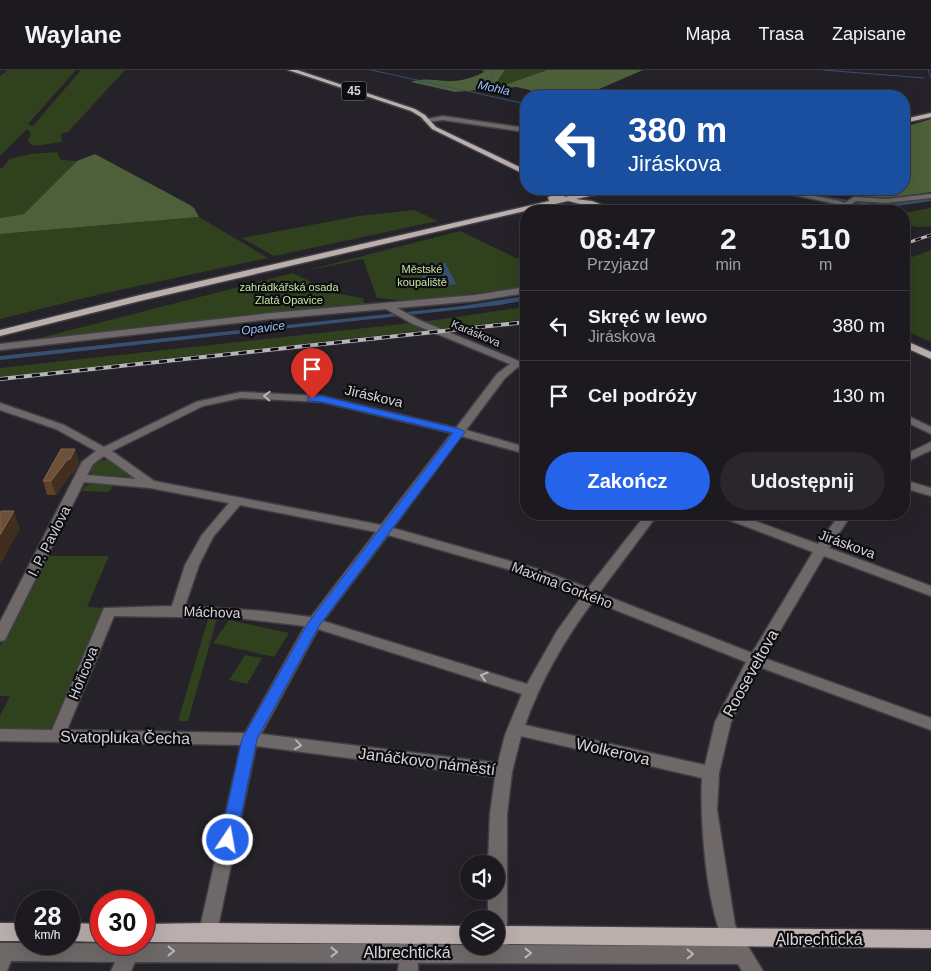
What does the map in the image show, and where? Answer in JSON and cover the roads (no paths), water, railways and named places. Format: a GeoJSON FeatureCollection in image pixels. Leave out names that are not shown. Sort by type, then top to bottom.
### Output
{"type":"FeatureCollection","features":[{"type":"Feature","properties":{"kind":"main road","name":"45"},"geometry":{"type":"LineString","coordinates":[[291,70],[417,112],[434,128],[520,170]]}},
{"type":"Feature","properties":{"kind":"main road"},"geometry":{"type":"LineString","coordinates":[[910,120],[931,115]]}},
{"type":"Feature","properties":{"kind":"main road"},"geometry":{"type":"LineString","coordinates":[[530,205],[561,195]]}},
{"type":"Feature","properties":{"kind":"main road"},"geometry":{"type":"LineString","coordinates":[[539,205],[583,195]]}},
{"type":"Feature","properties":{"kind":"main road"},"geometry":{"type":"LineString","coordinates":[[601,195],[594,197],[596,201],[604,205]]}},
{"type":"Feature","properties":{"kind":"main road"},"geometry":{"type":"LineString","coordinates":[[578,196],[600,205]]}},
{"type":"Feature","properties":{"kind":"main road"},"geometry":{"type":"LineString","coordinates":[[549,205],[570,201],[589,202],[598,205]]}},
{"type":"Feature","properties":{"kind":"main road"},"geometry":{"type":"LineString","coordinates":[[486,217],[520,208]]}},
{"type":"Feature","properties":{"kind":"main road"},"geometry":{"type":"LineString","coordinates":[[3,332],[520,209]]}},
{"type":"Feature","properties":{"kind":"main road"},"geometry":{"type":"LineString","coordinates":[[486,217],[520,211]]}},
{"type":"Feature","properties":{"kind":"main road"},"geometry":{"type":"LineString","coordinates":[[910,346],[931,356]]}},
{"type":"Feature","properties":{"kind":"main road"},"geometry":{"type":"LineString","coordinates":[[0,932],[15,932]]}},
{"type":"Feature","properties":{"kind":"main road","name":"Albrechtická"},"geometry":{"type":"LineString","coordinates":[[155,933],[208,932],[409,953],[460,938]]}},
{"type":"Feature","properties":{"kind":"main road","name":"Albrechtická"},"geometry":{"type":"LineString","coordinates":[[505,941],[732,938],[931,939]]}},
{"type":"Feature","properties":{"kind":"street"},"geometry":{"type":"LineString","coordinates":[[426,120],[443,118],[520,129]]}},
{"type":"Feature","properties":{"kind":"street"},"geometry":{"type":"LineString","coordinates":[[804,195],[850,203]]}},
{"type":"Feature","properties":{"kind":"street"},"geometry":{"type":"LineString","coordinates":[[840,205],[886,202],[931,196]]}},
{"type":"Feature","properties":{"kind":"street"},"geometry":{"type":"LineString","coordinates":[[0,347],[475,298],[520,291]]}},
{"type":"Feature","properties":{"kind":"street","name":"Karáskova"},"geometry":{"type":"LineString","coordinates":[[389,307],[416,322],[520,365]]}},
{"type":"Feature","properties":{"kind":"street"},"geometry":{"type":"LineString","coordinates":[[208,932],[250,739],[314,623],[460,432],[500,376],[520,366]]}},
{"type":"Feature","properties":{"kind":"street","name":"Jiráskova"},"geometry":{"type":"LineString","coordinates":[[104,450],[200,404],[241,394],[322,399],[460,432],[520,449]]}},
{"type":"Feature","properties":{"kind":"street","name":"Maxima Gorkého"},"geometry":{"type":"LineString","coordinates":[[0,406],[60,427],[104,450],[150,484]]}},
{"type":"Feature","properties":{"kind":"street"},"geometry":{"type":"LineString","coordinates":[[910,420],[931,431]]}},
{"type":"Feature","properties":{"kind":"street"},"geometry":{"type":"LineString","coordinates":[[910,457],[931,445]]}},
{"type":"Feature","properties":{"kind":"street","name":"I. P. Pavlova"},"geometry":{"type":"LineString","coordinates":[[0,636],[88,462],[104,450]]}},
{"type":"Feature","properties":{"kind":"street","name":"Maxima Gorkého"},"geometry":{"type":"LineString","coordinates":[[81,478],[150,484],[386,530],[533,572],[755,660],[931,724]]}},
{"type":"Feature","properties":{"kind":"street"},"geometry":{"type":"LineString","coordinates":[[910,486],[931,492]]}},
{"type":"Feature","properties":{"kind":"street"},"geometry":{"type":"LineString","coordinates":[[177,611],[192,565],[208,535],[238,500]]}},
{"type":"Feature","properties":{"kind":"street","name":"Janáčkovo náměstí"},"geometry":{"type":"LineString","coordinates":[[250,739],[504,771],[516,729],[530,691],[554,647],[590,595],[647,520]]}},
{"type":"Feature","properties":{"kind":"street","name":"Jiráskova"},"geometry":{"type":"LineString","coordinates":[[741,520],[931,591]]}},
{"type":"Feature","properties":{"kind":"street","name":"Rooseveltova"},"geometry":{"type":"LineString","coordinates":[[754,971],[726,926],[709,810],[711,773],[723,722],[755,660],[821,550],[842,520]]}},
{"type":"Feature","properties":{"kind":"street","name":"Máchova"},"geometry":{"type":"LineString","coordinates":[[109,611],[238,613],[314,623]]}},
{"type":"Feature","properties":{"kind":"street","name":"Hořicova"},"geometry":{"type":"LineString","coordinates":[[57,736],[109,611]]}},
{"type":"Feature","properties":{"kind":"street"},"geometry":{"type":"LineString","coordinates":[[314,623],[530,691]]}},
{"type":"Feature","properties":{"kind":"street","name":"Wolkerova"},"geometry":{"type":"LineString","coordinates":[[516,729],[711,773]]}},
{"type":"Feature","properties":{"kind":"street","name":"Svatopluka Čecha"},"geometry":{"type":"LineString","coordinates":[[0,735],[250,739]]}},
{"type":"Feature","properties":{"kind":"street"},"geometry":{"type":"LineString","coordinates":[[497,910],[497,835],[504,771]]}},
{"type":"Feature","properties":{"kind":"street","name":"Albrechtická"},"geometry":{"type":"LineString","coordinates":[[505,941],[743,955]]}},
{"type":"Feature","properties":{"kind":"street","name":"Albrechtická"},"geometry":{"type":"LineString","coordinates":[[155,947],[409,953],[460,946]]}},
{"type":"Feature","properties":{"kind":"street","name":"Albrechtická"},"geometry":{"type":"LineString","coordinates":[[2,956],[90,950]]}},
{"type":"Feature","properties":{"kind":"street"},"geometry":{"type":"LineString","coordinates":[[121,971],[128,955]]}},
{"type":"Feature","properties":{"kind":"water"},"geometry":{"type":"Polygon","coordinates":[[[931,198],[931,201],[903,205],[881,205],[931,198]]]}},
{"type":"Feature","properties":{"kind":"water","name":"Městské koupaliště"},"geometry":{"type":"Polygon","coordinates":[[[448,263],[446,264],[456,284],[459,284],[426,288],[421,280],[423,278],[422,275],[418,274],[416,266],[448,263]]]}},
{"type":"Feature","properties":{"kind":"water","name":"Opavice"},"geometry":{"type":"Polygon","coordinates":[[[520,297],[520,301],[500,305],[0,360],[0,356],[462,306],[520,297]]]}},
{"type":"Feature","properties":{"kind":"waterway","name":"Mohla"},"geometry":{"type":"LineString","coordinates":[[371,70],[520,103]]}},
{"type":"Feature","properties":{"kind":"waterway"},"geometry":{"type":"LineString","coordinates":[[491,70],[495,94]]}},
{"type":"Feature","properties":{"kind":"waterway"},"geometry":{"type":"LineString","coordinates":[[823,70],[924,78]]}},
{"type":"Feature","properties":{"kind":"waterway"},"geometry":{"type":"LineString","coordinates":[[928,70],[931,78]]}},
{"type":"Feature","properties":{"kind":"waterway","name":"Mohla"},"geometry":{"type":"LineString","coordinates":[[822,197],[874,205]]}},
{"type":"Feature","properties":{"kind":"railway"},"geometry":{"type":"LineString","coordinates":[[910,242],[931,235]]}},
{"type":"Feature","properties":{"kind":"railway"},"geometry":{"type":"LineString","coordinates":[[0,379],[520,323]]}},
{"type":"Feature","properties":{"kind":"park label","name":"zahrádkářská osada Zlatá Opavice"},"geometry":{"type":"Point","coordinates":[289,293]}}]}
